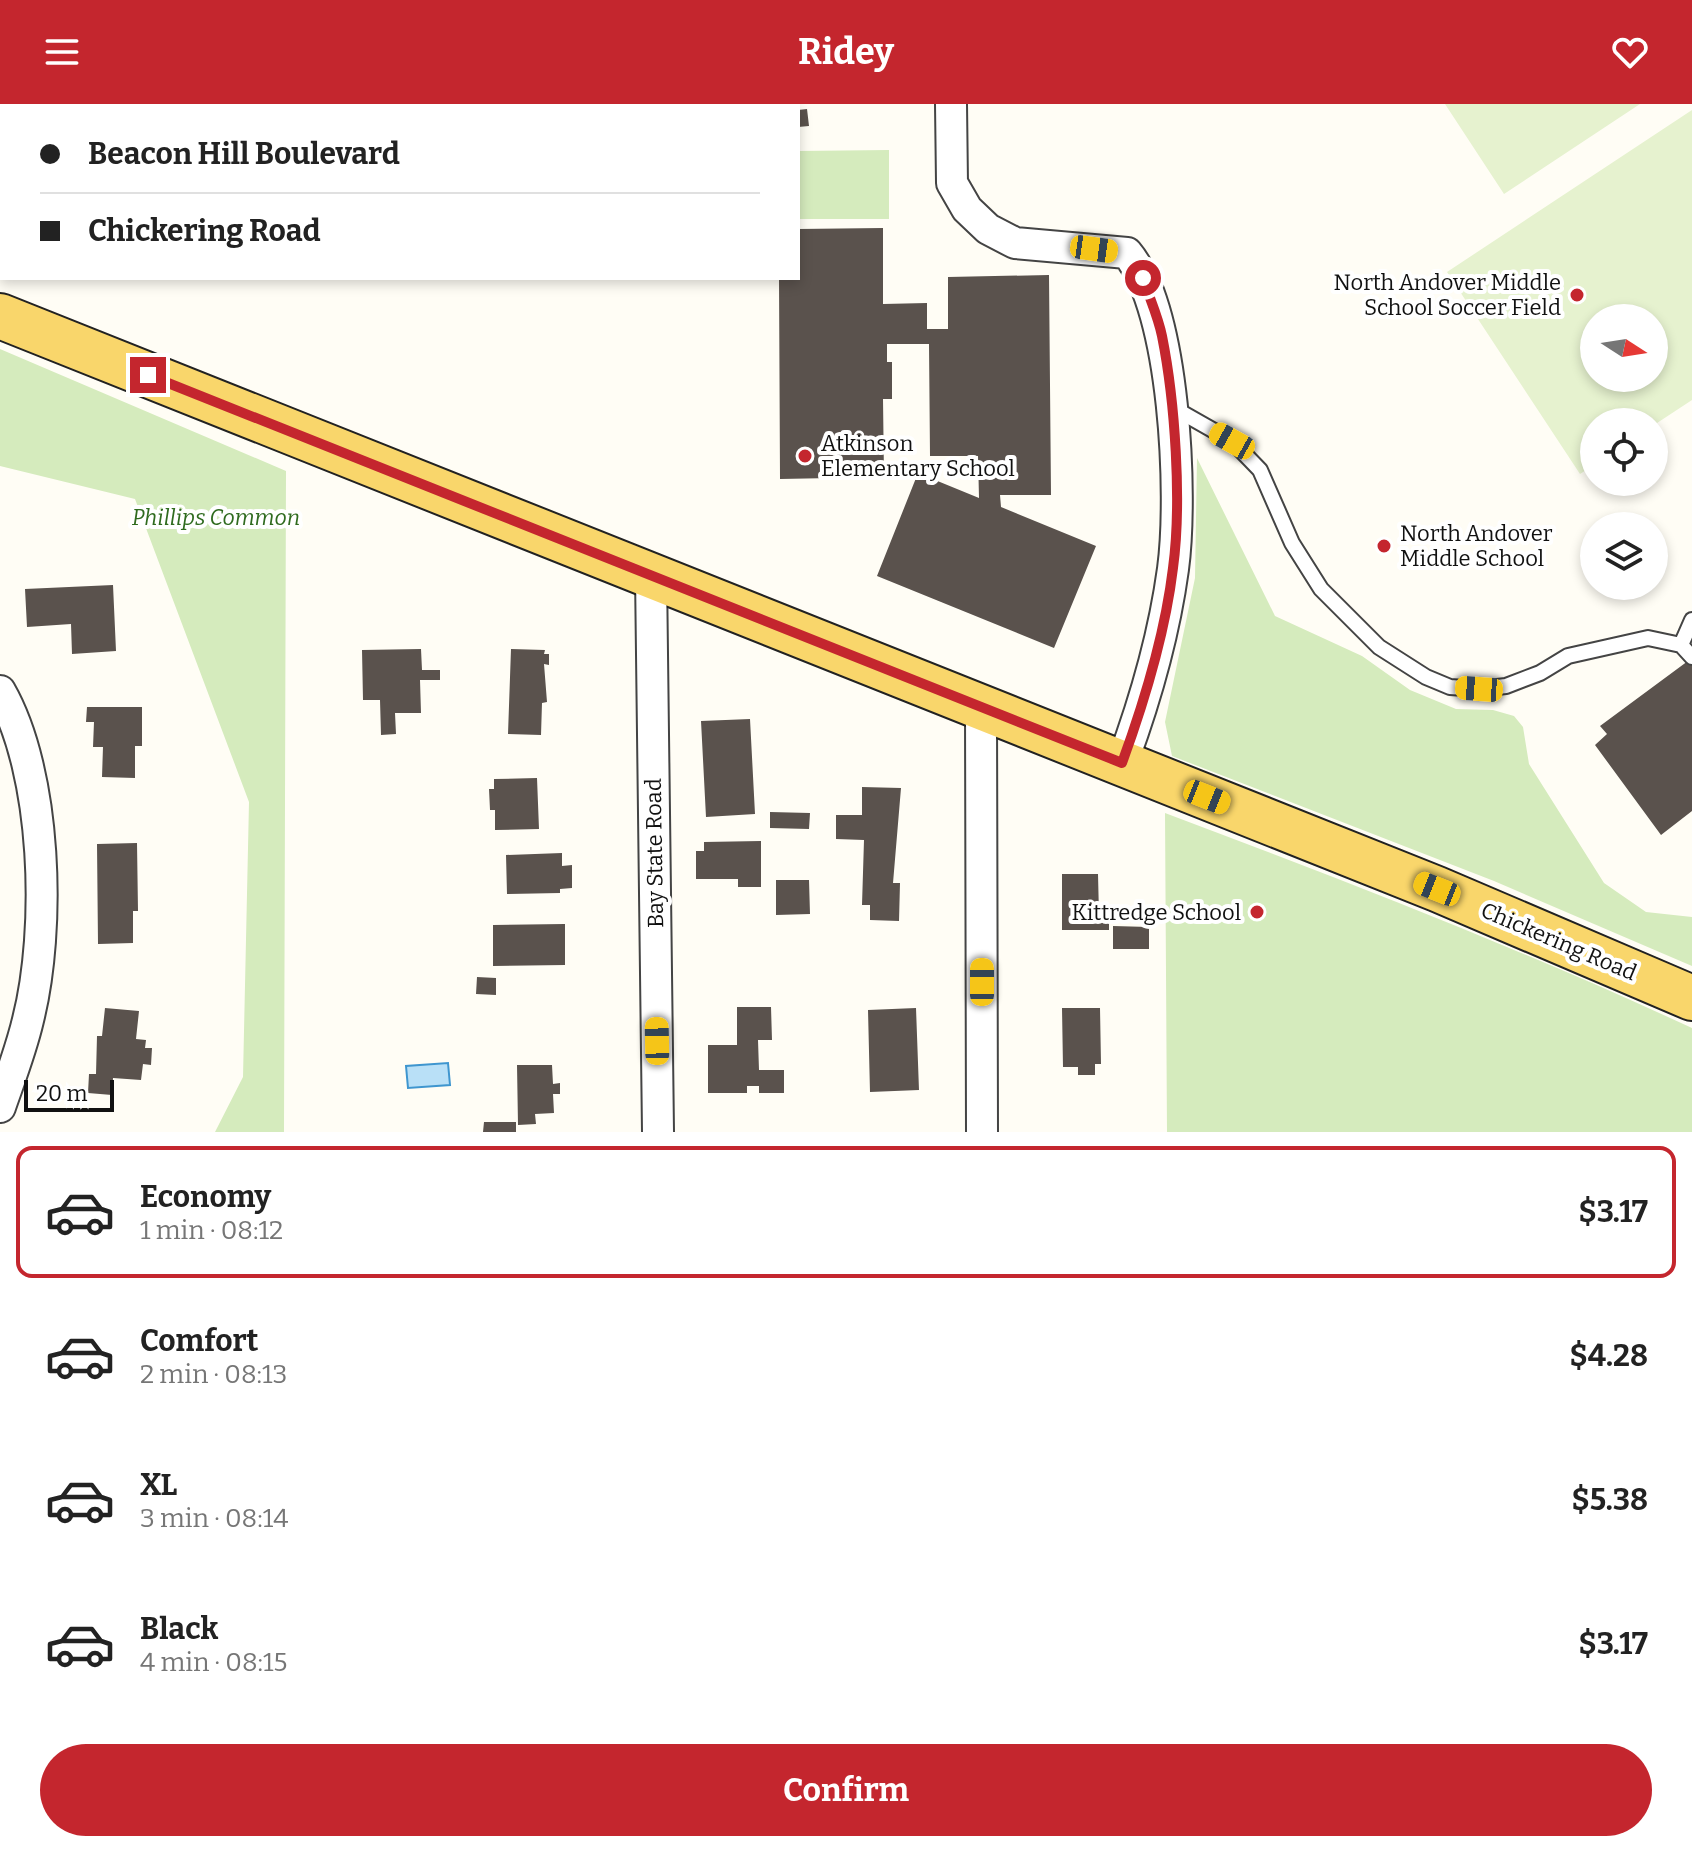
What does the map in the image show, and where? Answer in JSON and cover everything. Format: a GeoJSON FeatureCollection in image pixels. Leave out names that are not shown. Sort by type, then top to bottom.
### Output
{"type":"FeatureCollection","features":[{"type":"Feature","properties":{"kind":"main road","name":"Chickering Road"},"geometry":{"type":"LineString","coordinates":[[0,316],[1437,889],[1692,998]]}},
{"type":"Feature","properties":{"kind":"street"},"geometry":{"type":"LineString","coordinates":[[951,104],[952,183],[967,209],[988,229],[1015,243],[1127,253],[1143,278],[1162,334],[1171,407],[1174,566],[1146,694],[1122,763]]}},
{"type":"Feature","properties":{"kind":"street","name":"Bay State Road"},"geometry":{"type":"LineString","coordinates":[[651,574],[658,1132]]}},
{"type":"Feature","properties":{"kind":"street"},"geometry":{"type":"LineString","coordinates":[[0,691],[23,743],[36,805],[41,865],[37,956],[29,1018],[0,1107]]}},
{"type":"Feature","properties":{"kind":"street"},"geometry":{"type":"LineString","coordinates":[[981,707],[982,1132]]}},
{"type":"Feature","properties":{"kind":"lane"},"geometry":{"type":"LineString","coordinates":[[1171,407],[1232,441],[1260,470],[1292,543],[1321,589],[1379,647],[1426,677],[1450,687],[1493,688],[1540,673],[1568,656],[1648,638],[1681,645],[1692,657]]}},
{"type":"Feature","properties":{"kind":"lane"},"geometry":{"type":"LineString","coordinates":[[1681,645],[1692,620]]}},
{"type":"Feature","properties":{"kind":"green space"},"geometry":{"type":"Polygon","coordinates":[[[1445,104],[1640,104],[1504,194],[1445,104]]]}},
{"type":"Feature","properties":{"kind":"green space","name":"North Andover Middle School Soccer Field"},"geometry":{"type":"Polygon","coordinates":[[[1692,110],[1692,400],[1668,416],[1668,408],[1580,408],[1580,474],[1447,272],[1692,110]]]}},
{"type":"Feature","properties":{"kind":"green space"},"geometry":{"type":"Polygon","coordinates":[[[889,150],[889,219],[800,219],[800,151],[889,150]]]}},
{"type":"Feature","properties":{"kind":"green space","name":"Phillips Common"},"geometry":{"type":"Polygon","coordinates":[[[0,349],[286,471],[284,1132],[215,1132],[243,1077],[249,802],[135,499],[0,466],[0,349]]]}},
{"type":"Feature","properties":{"kind":"green space"},"geometry":{"type":"Polygon","coordinates":[[[1197,458],[1275,616],[1362,656],[1410,690],[1456,709],[1493,710],[1514,716],[1523,727],[1529,764],[1604,883],[1646,912],[1692,917],[1692,966],[1494,881],[1172,756],[1165,722],[1195,578],[1197,458]]]}},
{"type":"Feature","properties":{"kind":"green space","name":"Kittredge School"},"geometry":{"type":"Polygon","coordinates":[[[1165,813],[1430,916],[1692,1028],[1692,1132],[1167,1132],[1165,813]]]}},
{"type":"Feature","properties":{"kind":"water"},"geometry":{"type":"Polygon","coordinates":[[[448,1063],[450,1085],[408,1088],[406,1066],[448,1063]]]}},
{"type":"Feature","properties":{"kind":"building"},"geometry":{"type":"Polygon","coordinates":[[[807,109],[809,126],[800,127],[800,110],[807,109]]]}},
{"type":"Feature","properties":{"kind":"building"},"geometry":{"type":"Polygon","coordinates":[[[883,228],[883,304],[927,303],[927,329],[948,329],[948,277],[1049,275],[1051,495],[1000,495],[1001,507],[1096,546],[1054,648],[877,576],[918,473],[979,498],[978,456],[930,456],[929,344],[887,344],[887,362],[892,362],[892,399],[883,399],[884,477],[780,479],[779,280],[800,280],[800,229],[883,228]]]}},
{"type":"Feature","properties":{"kind":"building"},"geometry":{"type":"Polygon","coordinates":[[[113,585],[116,651],[72,654],[71,624],[27,627],[25,589],[113,585]]]}},
{"type":"Feature","properties":{"kind":"building"},"geometry":{"type":"Polygon","coordinates":[[[421,649],[422,670],[440,670],[440,680],[420,680],[421,713],[395,713],[396,734],[381,735],[380,700],[363,700],[362,650],[421,649]]]}},
{"type":"Feature","properties":{"kind":"building"},"geometry":{"type":"Polygon","coordinates":[[[511,649],[545,650],[544,654],[549,654],[549,665],[544,664],[547,702],[542,703],[541,735],[508,734],[511,649]]]}},
{"type":"Feature","properties":{"kind":"building"},"geometry":{"type":"Polygon","coordinates":[[[1692,658],[1692,811],[1661,835],[1595,745],[1607,734],[1600,726],[1692,658]]]}},
{"type":"Feature","properties":{"kind":"building"},"geometry":{"type":"Polygon","coordinates":[[[87,707],[142,707],[142,746],[135,746],[135,778],[102,777],[103,747],[93,747],[94,722],[86,722],[87,707]]]}},
{"type":"Feature","properties":{"kind":"building"},"geometry":{"type":"Polygon","coordinates":[[[750,719],[755,814],[706,817],[701,721],[750,719]]]}},
{"type":"Feature","properties":{"kind":"building"},"geometry":{"type":"Polygon","coordinates":[[[537,778],[539,829],[495,830],[495,810],[490,810],[489,789],[494,789],[494,779],[537,778]]]}},
{"type":"Feature","properties":{"kind":"building"},"geometry":{"type":"Polygon","coordinates":[[[862,787],[901,788],[893,883],[900,883],[899,921],[870,920],[870,905],[862,905],[864,840],[836,839],[836,815],[862,815],[862,787]]]}},
{"type":"Feature","properties":{"kind":"building"},"geometry":{"type":"Polygon","coordinates":[[[770,812],[810,813],[809,829],[770,828],[770,812]]]}},
{"type":"Feature","properties":{"kind":"building"},"geometry":{"type":"Polygon","coordinates":[[[761,841],[761,887],[738,887],[738,879],[696,879],[696,851],[704,851],[704,842],[761,841]]]}},
{"type":"Feature","properties":{"kind":"building"},"geometry":{"type":"Polygon","coordinates":[[[137,843],[138,911],[133,911],[133,943],[98,944],[97,844],[137,843]]]}},
{"type":"Feature","properties":{"kind":"building"},"geometry":{"type":"Polygon","coordinates":[[[562,853],[562,866],[572,865],[572,888],[560,889],[560,893],[507,894],[506,855],[562,853]]]}},
{"type":"Feature","properties":{"kind":"building"},"geometry":{"type":"Polygon","coordinates":[[[1062,874],[1098,874],[1099,915],[1109,915],[1109,930],[1062,930],[1062,874]]]}},
{"type":"Feature","properties":{"kind":"building"},"geometry":{"type":"Polygon","coordinates":[[[776,880],[809,880],[810,914],[776,915],[776,880]]]}},
{"type":"Feature","properties":{"kind":"building"},"geometry":{"type":"Polygon","coordinates":[[[565,924],[565,965],[493,966],[493,925],[565,924]]]}},
{"type":"Feature","properties":{"kind":"building"},"geometry":{"type":"Polygon","coordinates":[[[1113,926],[1149,927],[1149,949],[1113,949],[1113,926]]]}},
{"type":"Feature","properties":{"kind":"building"},"geometry":{"type":"Polygon","coordinates":[[[477,977],[496,978],[496,995],[476,994],[477,977]]]}},
{"type":"Feature","properties":{"kind":"building"},"geometry":{"type":"Polygon","coordinates":[[[737,1007],[771,1007],[772,1040],[758,1040],[759,1070],[784,1070],[784,1093],[759,1093],[759,1086],[747,1086],[747,1093],[708,1093],[708,1045],[737,1045],[737,1007]]]}},
{"type":"Feature","properties":{"kind":"building"},"geometry":{"type":"Polygon","coordinates":[[[105,1008],[139,1011],[136,1039],[146,1040],[145,1048],[152,1048],[151,1065],[143,1064],[141,1080],[113,1078],[112,1095],[88,1093],[89,1074],[96,1074],[97,1036],[102,1036],[105,1008]]]}},
{"type":"Feature","properties":{"kind":"building"},"geometry":{"type":"Polygon","coordinates":[[[916,1008],[919,1090],[870,1092],[868,1010],[916,1008]]]}},
{"type":"Feature","properties":{"kind":"building"},"geometry":{"type":"Polygon","coordinates":[[[1062,1008],[1100,1008],[1101,1064],[1095,1064],[1095,1075],[1078,1075],[1078,1067],[1063,1067],[1062,1008]]]}},
{"type":"Feature","properties":{"kind":"building"},"geometry":{"type":"Polygon","coordinates":[[[517,1065],[552,1065],[553,1084],[560,1083],[560,1094],[553,1094],[554,1113],[535,1114],[536,1124],[518,1125],[517,1065]]]}},
{"type":"Feature","properties":{"kind":"building"},"geometry":{"type":"Polygon","coordinates":[[[484,1122],[516,1122],[516,1132],[483,1132],[484,1122]]]}},
{"type":"Feature","properties":{"kind":"place","name":"North Andover Middle School Soccer Field"},"geometry":{"type":"Point","coordinates":[1577,295]}},
{"type":"Feature","properties":{"kind":"place","name":"Atkinson Elementary School"},"geometry":{"type":"Point","coordinates":[805,456]}},
{"type":"Feature","properties":{"kind":"place","name":"North Andover Middle School"},"geometry":{"type":"Point","coordinates":[1384,546]}},
{"type":"Feature","properties":{"kind":"place","name":"Kittredge School"},"geometry":{"type":"Point","coordinates":[1257,912]}},
{"type":"Feature","properties":{"kind":"route"},"geometry":{"type":"LineString","coordinates":[[148,375],[1122,763],[1146,694],[1174,566],[1171,407],[1162,334],[1143,278]]}}]}
